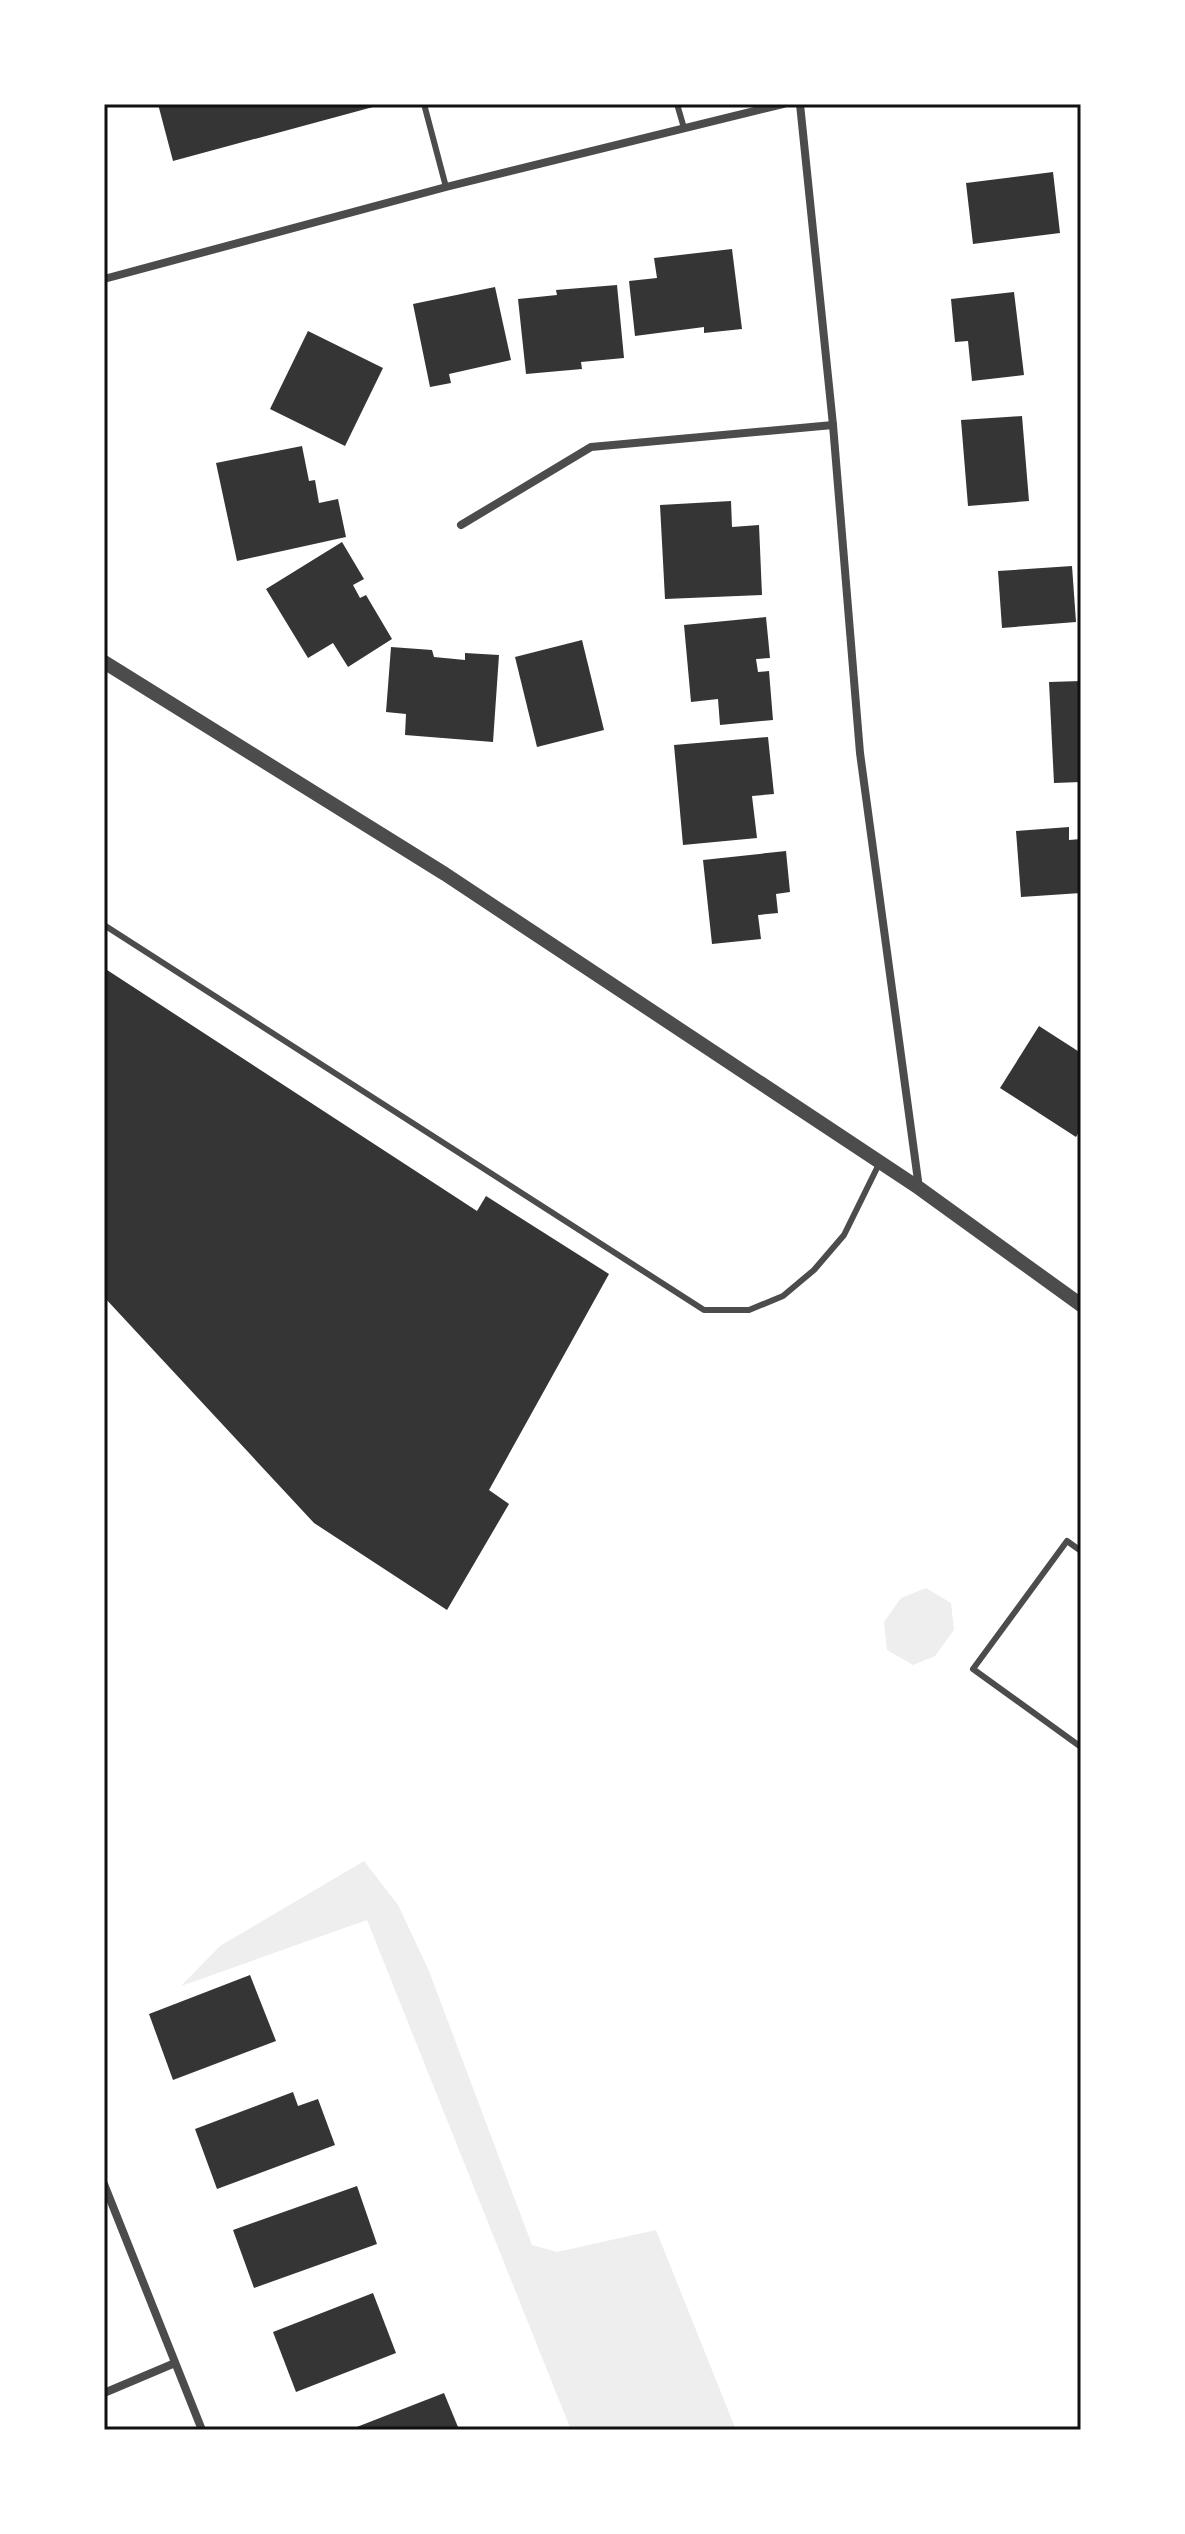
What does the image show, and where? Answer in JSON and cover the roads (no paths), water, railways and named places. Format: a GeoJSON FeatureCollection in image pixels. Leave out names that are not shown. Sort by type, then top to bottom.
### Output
{"type":"FeatureCollection","features":[{"type":"Feature","properties":{"kind":"street"},"geometry":{"type":"LineString","coordinates":[[104,277],[446,187],[783,104]]}},
{"type":"Feature","properties":{"kind":"street"},"geometry":{"type":"LineString","coordinates":[[800,104],[833,425],[860,753],[919,1188]]}},
{"type":"Feature","properties":{"kind":"street"},"geometry":{"type":"LineString","coordinates":[[461,525],[591,447],[833,425]]}},
{"type":"Feature","properties":{"kind":"street"},"geometry":{"type":"LineString","coordinates":[[104,662],[445,874],[919,1188],[1081,1305]]}},
{"type":"Feature","properties":{"kind":"street"},"geometry":{"type":"LineString","coordinates":[[104,2184],[202,2430]]}},
{"type":"Feature","properties":{"kind":"street"},"geometry":{"type":"LineString","coordinates":[[104,2393],[175,2363]]}},
{"type":"Feature","properties":{"kind":"lane"},"geometry":{"type":"LineString","coordinates":[[424,104],[446,187]]}},
{"type":"Feature","properties":{"kind":"lane"},"geometry":{"type":"LineString","coordinates":[[677,104],[684,128]]}},
{"type":"Feature","properties":{"kind":"lane"},"geometry":{"type":"LineString","coordinates":[[104,925],[704,1310],[749,1310],[783,1296],[814,1270],[844,1235],[880,1163]]}},
{"type":"Feature","properties":{"kind":"lane"},"geometry":{"type":"LineString","coordinates":[[1081,1551],[1067,1541],[973,1669],[1081,1747]]}}]}
